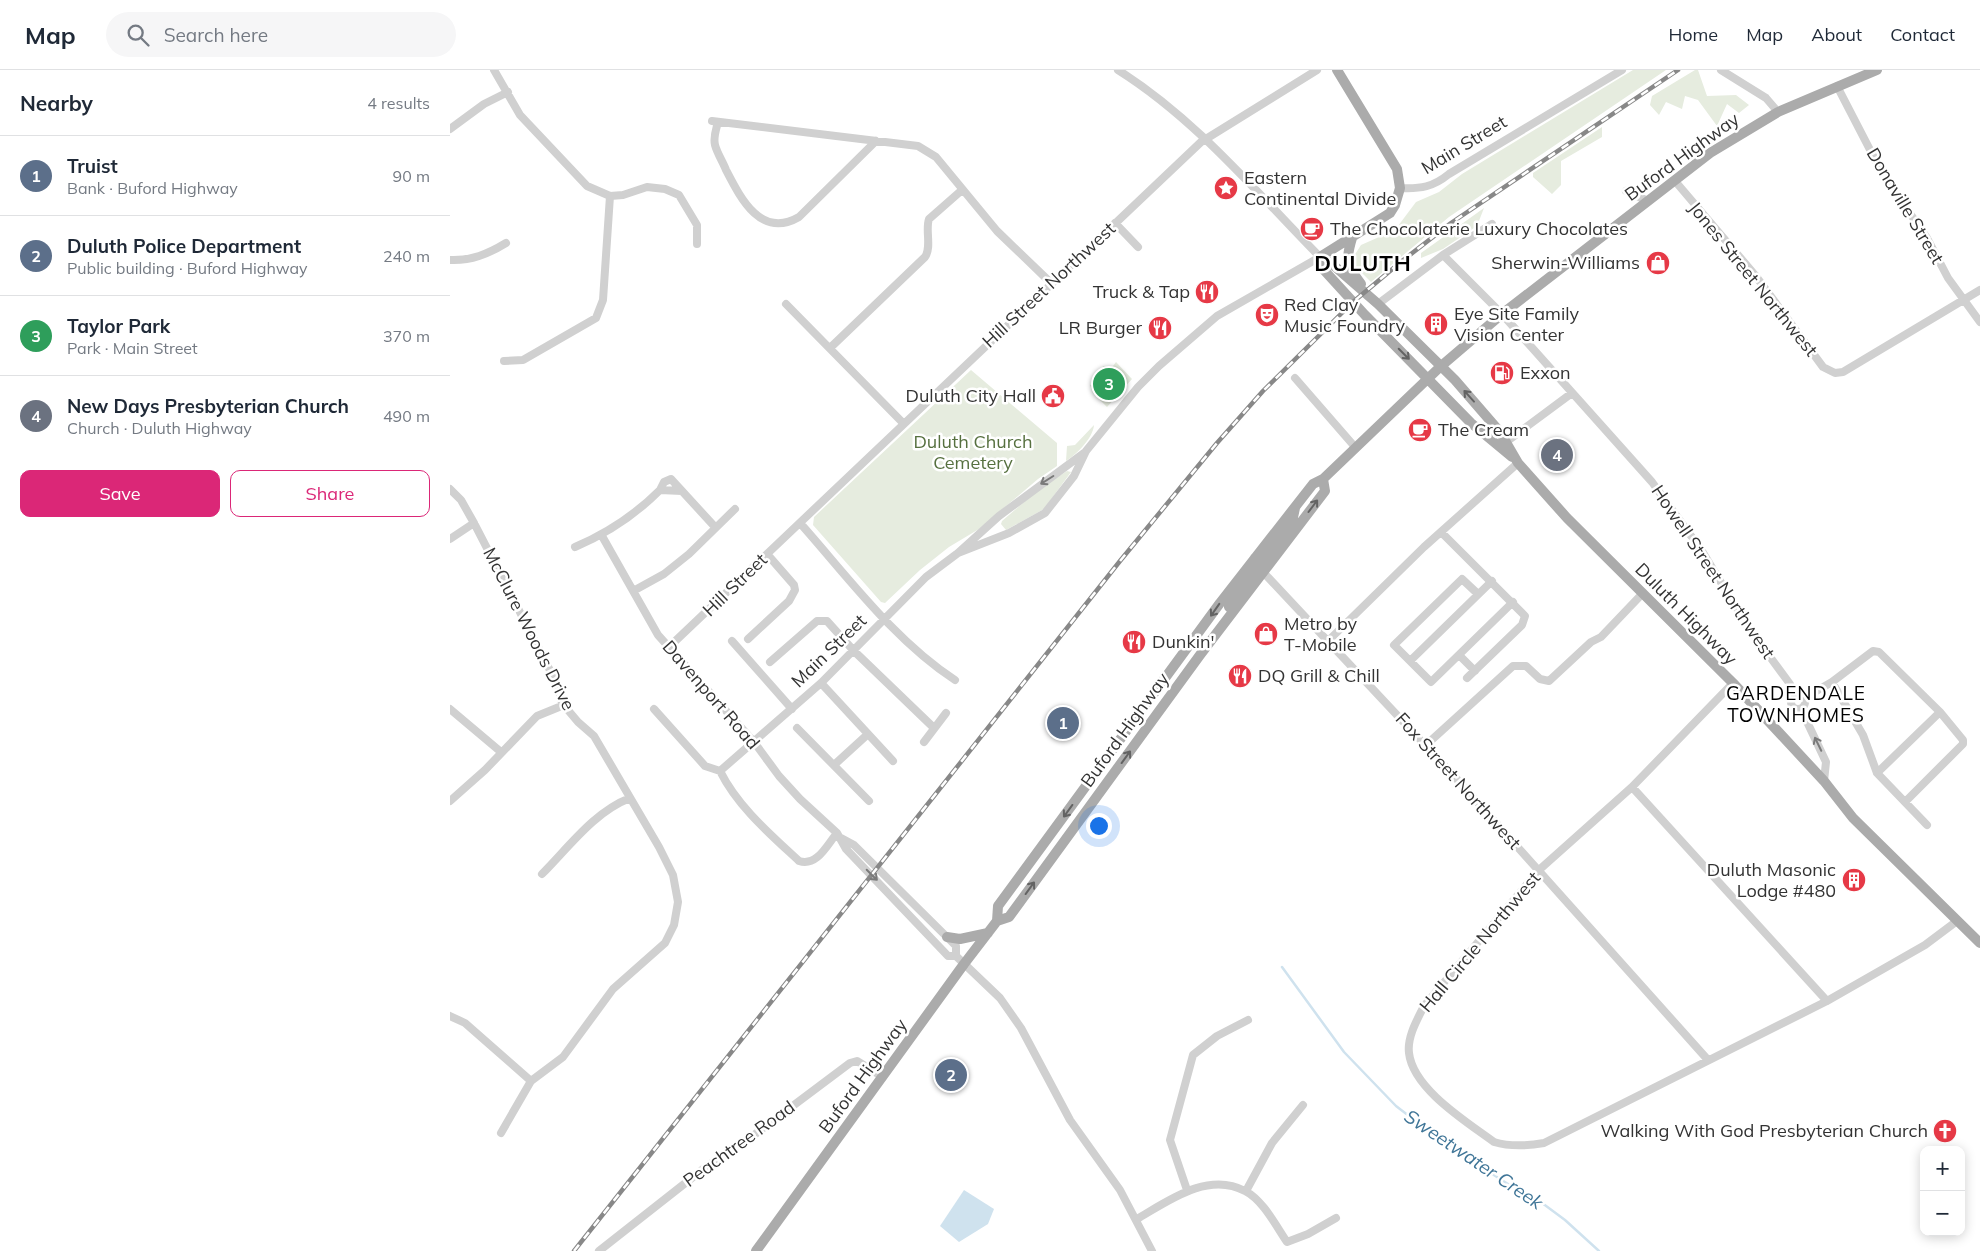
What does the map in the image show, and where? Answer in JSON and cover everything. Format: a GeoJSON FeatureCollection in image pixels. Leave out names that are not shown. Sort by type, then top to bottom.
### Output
{"type":"FeatureCollection","features":[{"type":"Feature","properties":{"kind":"main road"},"geometry":{"type":"LineString","coordinates":[[1337,70],[1393,160],[1400,177],[1400,188],[1395,205],[1390,213],[1320,257],[1332,264],[1365,292]]}},
{"type":"Feature","properties":{"kind":"main road","name":"Buford Highway"},"geometry":{"type":"LineString","coordinates":[[997,922],[998,906],[1254,558],[1313,484],[1324,478],[1440,367],[1502,314],[1710,153],[1778,112],[1877,70]]}},
{"type":"Feature","properties":{"kind":"main road"},"geometry":{"type":"LineString","coordinates":[[1352,238],[1348,252],[1348,265],[1365,292]]}},
{"type":"Feature","properties":{"kind":"main road","name":"Duluth Highway"},"geometry":{"type":"LineString","coordinates":[[1320,257],[1323,269],[1384,335],[1429,378],[1471,423],[1516,461],[1567,518],[1733,683],[1824,781],[1853,818],[1980,943]]}},
{"type":"Feature","properties":{"kind":"main road","name":"Duluth Highway"},"geometry":{"type":"LineString","coordinates":[[1365,292],[1485,413],[1506,442],[1516,461]]}},
{"type":"Feature","properties":{"kind":"main road","name":"Buford Highway"},"geometry":{"type":"LineString","coordinates":[[756,1251],[964,964],[997,922],[1009,917],[1226,620],[1325,491],[1324,478]]}},
{"type":"Feature","properties":{"kind":"main road"},"geometry":{"type":"LineString","coordinates":[[1263,572],[1267,552],[1292,522],[1295,507]]}},
{"type":"Feature","properties":{"kind":"main road"},"geometry":{"type":"LineString","coordinates":[[1226,620],[1230,604],[1256,566],[1257,561],[1254,558]]}},
{"type":"Feature","properties":{"kind":"main road"},"geometry":{"type":"LineString","coordinates":[[1144,732],[1142,722],[1161,694],[1162,682]]}},
{"type":"Feature","properties":{"kind":"main road"},"geometry":{"type":"LineString","coordinates":[[1083,816],[1091,792],[1088,783]]}},
{"type":"Feature","properties":{"kind":"main road"},"geometry":{"type":"LineString","coordinates":[[947,937],[960,939],[988,933]]}},
{"type":"Feature","properties":{"kind":"street"},"geometry":{"type":"LineString","coordinates":[[494,70],[520,115],[587,186],[610,196],[623,195],[647,187],[666,189],[679,195],[697,225],[697,244]]}},
{"type":"Feature","properties":{"kind":"street"},"geometry":{"type":"LineString","coordinates":[[1086,451],[1138,387],[1213,319],[1320,257],[1205,138],[1156,96],[1118,70]]}},
{"type":"Feature","properties":{"kind":"street","name":"Hill Street Northwest"},"geometry":{"type":"LineString","coordinates":[[800,523],[1051,282],[1205,138],[1317,70]]}},
{"type":"Feature","properties":{"kind":"street","name":"Main Street"},"geometry":{"type":"LineString","coordinates":[[1400,188],[1423,188],[1436,184],[1622,70]]}},
{"type":"Feature","properties":{"kind":"street"},"geometry":{"type":"LineString","coordinates":[[1721,70],[1766,98],[1778,112]]}},
{"type":"Feature","properties":{"kind":"street","name":"Donaville Street"},"geometry":{"type":"LineString","coordinates":[[1837,86],[1882,173],[1927,238],[1948,278],[1980,322]]}},
{"type":"Feature","properties":{"kind":"street"},"geometry":{"type":"LineString","coordinates":[[450,128],[484,104],[508,92]]}},
{"type":"Feature","properties":{"kind":"street"},"geometry":{"type":"LineString","coordinates":[[876,141],[799,217],[789,223],[781,224],[762,220],[754,214],[734,184],[715,147],[715,122],[876,141],[918,146],[936,157],[997,231],[1051,282]]}},
{"type":"Feature","properties":{"kind":"street","name":"Jones Street Northwest"},"geometry":{"type":"LineString","coordinates":[[1675,181],[1755,275],[1824,367],[1835,373],[1843,372],[1965,299]]}},
{"type":"Feature","properties":{"kind":"street"},"geometry":{"type":"LineString","coordinates":[[830,348],[925,257],[928,253],[927,225],[929,218],[962,190]]}},
{"type":"Feature","properties":{"kind":"street"},"geometry":{"type":"LineString","coordinates":[[1626,190],[1648,201]]}},
{"type":"Feature","properties":{"kind":"street"},"geometry":{"type":"LineString","coordinates":[[504,361],[522,360],[596,318],[603,300],[610,196]]}},
{"type":"Feature","properties":{"kind":"street"},"geometry":{"type":"LineString","coordinates":[[1114,223],[1138,247]]}},
{"type":"Feature","properties":{"kind":"street"},"geometry":{"type":"LineString","coordinates":[[1378,304],[1442,255],[1492,224]]}},
{"type":"Feature","properties":{"kind":"street"},"geometry":{"type":"LineString","coordinates":[[450,260],[471,259],[490,253],[506,243]]}},
{"type":"Feature","properties":{"kind":"street","name":"Howell Street Northwest"},"geometry":{"type":"LineString","coordinates":[[1442,255],[1502,314],[1671,505],[1746,623],[1790,684],[1795,696]]}},
{"type":"Feature","properties":{"kind":"street"},"geometry":{"type":"LineString","coordinates":[[1965,299],[1980,290]]}},
{"type":"Feature","properties":{"kind":"street"},"geometry":{"type":"LineString","coordinates":[[786,304],[903,423]]}},
{"type":"Feature","properties":{"kind":"street"},"geometry":{"type":"LineString","coordinates":[[1295,378],[1355,447]]}},
{"type":"Feature","properties":{"kind":"street"},"geometry":{"type":"LineString","coordinates":[[1506,442],[1572,393]]}},
{"type":"Feature","properties":{"kind":"street","name":"Main Street"},"geometry":{"type":"LineString","coordinates":[[958,553],[1004,535],[1045,513],[1074,476],[1086,451]]}},
{"type":"Feature","properties":{"kind":"street","name":"Main Street"},"geometry":{"type":"LineString","coordinates":[[720,770],[821,683],[926,578],[1035,488],[1086,451]]}},
{"type":"Feature","properties":{"kind":"street"},"geometry":{"type":"LineString","coordinates":[[1328,641],[1516,461]]}},
{"type":"Feature","properties":{"kind":"street","name":"McClure Woods Drive"},"geometry":{"type":"LineString","coordinates":[[450,490],[461,500],[474,523],[557,684],[564,705],[578,722],[594,736],[673,875],[678,902],[674,925],[666,943],[613,989],[600,1004],[563,1057],[531,1081],[501,1133]]}},
{"type":"Feature","properties":{"kind":"street"},"geometry":{"type":"LineString","coordinates":[[575,547],[602,536],[644,506],[660,490],[682,491],[715,528]]}},
{"type":"Feature","properties":{"kind":"street"},"geometry":{"type":"LineString","coordinates":[[634,590],[664,574],[683,559],[735,509]]}},
{"type":"Feature","properties":{"kind":"street"},"geometry":{"type":"LineString","coordinates":[[450,538],[474,523]]}},
{"type":"Feature","properties":{"kind":"street"},"geometry":{"type":"LineString","coordinates":[[800,523],[885,619],[930,664],[955,680]]}},
{"type":"Feature","properties":{"kind":"street","name":"Hill Street"},"geometry":{"type":"LineString","coordinates":[[669,647],[800,523]]}},
{"type":"Feature","properties":{"kind":"street"},"geometry":{"type":"LineString","coordinates":[[992,523],[1004,535]]}},
{"type":"Feature","properties":{"kind":"street"},"geometry":{"type":"LineString","coordinates":[[1441,532],[1525,616],[1525,621],[1467,678]]}},
{"type":"Feature","properties":{"kind":"street","name":"Davenport Road"},"geometry":{"type":"LineString","coordinates":[[602,536],[658,635],[754,742],[779,776],[800,799],[839,835],[854,845],[956,946],[956,956]]}},
{"type":"Feature","properties":{"kind":"street"},"geometry":{"type":"LineString","coordinates":[[748,639],[789,601],[795,590],[794,585],[768,554]]}},
{"type":"Feature","properties":{"kind":"street","name":"Fox Street Northwest"},"geometry":{"type":"LineString","coordinates":[[1263,572],[1426,745],[1708,1060]]}},
{"type":"Feature","properties":{"kind":"street"},"geometry":{"type":"LineString","coordinates":[[1478,594],[1462,579],[1394,645],[1431,682],[1513,602]]}},
{"type":"Feature","properties":{"kind":"street"},"geometry":{"type":"LineString","coordinates":[[1410,661],[1492,581]]}},
{"type":"Feature","properties":{"kind":"street"},"geometry":{"type":"LineString","coordinates":[[1426,745],[1513,666],[1526,666],[1540,679],[1549,681],[1591,642],[1600,637],[1643,594]]}},
{"type":"Feature","properties":{"kind":"street"},"geometry":{"type":"LineString","coordinates":[[770,662],[818,621],[827,621],[854,651],[934,728]]}},
{"type":"Feature","properties":{"kind":"street"},"geometry":{"type":"LineString","coordinates":[[732,641],[792,709]]}},
{"type":"Feature","properties":{"kind":"street"},"geometry":{"type":"LineString","coordinates":[[1801,709],[1796,709],[1791,705],[1795,696],[1804,698],[1832,682],[1866,655],[1873,651],[1879,652],[1940,712],[1963,740],[1962,744],[1905,802]]}},
{"type":"Feature","properties":{"kind":"street"},"geometry":{"type":"LineString","coordinates":[[1459,655],[1474,671]]}},
{"type":"Feature","properties":{"kind":"street"},"geometry":{"type":"LineString","coordinates":[[1832,682],[1863,735],[1877,773],[1927,825]]}},
{"type":"Feature","properties":{"kind":"street"},"geometry":{"type":"LineString","coordinates":[[821,683],[894,761]]}},
{"type":"Feature","properties":{"kind":"street","name":"Hall Circle Northwest"},"geometry":{"type":"LineString","coordinates":[[1733,683],[1632,787],[1539,870],[1424,1006],[1414,1027],[1409,1052],[1413,1072],[1425,1087],[1494,1142],[1505,1146],[1527,1146],[1544,1143],[1827,1001],[1925,945],[1956,921]]}},
{"type":"Feature","properties":{"kind":"street"},"geometry":{"type":"LineString","coordinates":[[1801,709],[1805,704],[1804,698]]}},
{"type":"Feature","properties":{"kind":"street"},"geometry":{"type":"LineString","coordinates":[[450,801],[537,716],[564,705]]}},
{"type":"Feature","properties":{"kind":"street"},"geometry":{"type":"LineString","coordinates":[[654,708],[705,766],[720,770],[725,781],[760,825],[799,861],[805,863],[816,860],[839,835]]}},
{"type":"Feature","properties":{"kind":"street"},"geometry":{"type":"LineString","coordinates":[[1801,709],[1826,762],[1824,781]]}},
{"type":"Feature","properties":{"kind":"street"},"geometry":{"type":"LineString","coordinates":[[450,710],[501,752]]}},
{"type":"Feature","properties":{"kind":"street"},"geometry":{"type":"LineString","coordinates":[[1877,773],[1940,712]]}},
{"type":"Feature","properties":{"kind":"street"},"geometry":{"type":"LineString","coordinates":[[924,742],[946,713]]}},
{"type":"Feature","properties":{"kind":"street"},"geometry":{"type":"LineString","coordinates":[[797,728],[869,801]]}},
{"type":"Feature","properties":{"kind":"street"},"geometry":{"type":"LineString","coordinates":[[834,765],[868,734]]}},
{"type":"Feature","properties":{"kind":"street"},"geometry":{"type":"LineString","coordinates":[[1632,787],[1827,1001]]}},
{"type":"Feature","properties":{"kind":"street"},"geometry":{"type":"LineString","coordinates":[[542,874],[596,819],[618,803],[630,798]]}},
{"type":"Feature","properties":{"kind":"street","name":"Davenport Road"},"geometry":{"type":"LineString","coordinates":[[839,835],[846,849],[886,889],[937,945],[948,956],[956,956],[1000,998],[1021,1028],[1070,1120],[1097,1156],[1137,1219],[1152,1251]]}},
{"type":"Feature","properties":{"kind":"street"},"geometry":{"type":"LineString","coordinates":[[450,1016],[465,1023],[531,1081]]}},
{"type":"Feature","properties":{"kind":"street"},"geometry":{"type":"LineString","coordinates":[[1188,1190],[1170,1140],[1193,1055],[1217,1036],[1248,1020]]}},
{"type":"Feature","properties":{"kind":"street","name":"Peachtree Road"},"geometry":{"type":"LineString","coordinates":[[599,1251],[707,1166],[754,1135],[850,1064],[857,1061],[883,1077]]}},
{"type":"Feature","properties":{"kind":"street"},"geometry":{"type":"LineString","coordinates":[[1246,1191],[1272,1143],[1303,1105]]}},
{"type":"Feature","properties":{"kind":"street"},"geometry":{"type":"LineString","coordinates":[[1137,1219],[1188,1190],[1217,1185],[1246,1191],[1266,1213],[1287,1242],[1308,1234],[1336,1218]]}},
{"type":"Feature","properties":{"kind":"green space"},"geometry":{"type":"Polygon","coordinates":[[[1633,70],[1666,70],[1449,217],[1371,282],[1355,266],[1354,256],[1361,245],[1395,230],[1416,202],[1439,192],[1462,174],[1633,70]]]}},
{"type":"Feature","properties":{"kind":"green space"},"geometry":{"type":"Polygon","coordinates":[[[1698,70],[1707,96],[1736,95],[1749,105],[1739,113],[1727,104],[1717,126],[1698,100],[1685,96],[1682,109],[1666,102],[1659,115],[1650,105],[1652,96],[1698,70]]]}},
{"type":"Feature","properties":{"kind":"green space"},"geometry":{"type":"Polygon","coordinates":[[[1602,127],[1602,137],[1561,161],[1561,185],[1552,194],[1533,177],[1533,173],[1602,127]]]}},
{"type":"Feature","properties":{"kind":"green space"},"geometry":{"type":"Polygon","coordinates":[[[1484,208],[1477,226],[1443,249],[1421,258],[1421,253],[1484,208]]]}},
{"type":"Feature","properties":{"kind":"green space"},"geometry":{"type":"Polygon","coordinates":[[[1116,362],[1132,379],[1107,407],[1093,393],[1090,385],[1097,383],[1103,377],[1101,374],[1103,366],[1113,366],[1116,362]]]}},
{"type":"Feature","properties":{"kind":"green space","name":"Duluth Church Cemetery"},"geometry":{"type":"Polygon","coordinates":[[[971,370],[1057,443],[1057,466],[1038,479],[979,529],[949,547],[920,570],[885,603],[881,602],[813,525],[814,517],[971,370]]]}},
{"type":"Feature","properties":{"kind":"green space"},"geometry":{"type":"Polygon","coordinates":[[[1094,425],[1091,435],[1084,445],[1066,461],[1067,446],[1075,445],[1094,425]]]}},
{"type":"Feature","properties":{"kind":"green space"},"geometry":{"type":"Polygon","coordinates":[[[1067,471],[1071,472],[1044,509],[1006,530],[1001,524],[1002,521],[1038,490],[1067,471]]]}},
{"type":"Feature","properties":{"kind":"water"},"geometry":{"type":"Polygon","coordinates":[[[964,1190],[994,1209],[988,1224],[959,1242],[940,1226],[964,1190]]]}},
{"type":"Feature","properties":{"kind":"waterway","name":"Sweetwater Creek"},"geometry":{"type":"LineString","coordinates":[[1282,967],[1344,1052],[1396,1106],[1448,1146],[1508,1184],[1534,1197],[1565,1220],[1599,1251]]}},
{"type":"Feature","properties":{"kind":"railway"},"geometry":{"type":"LineString","coordinates":[[574,1251],[1120,561],[1217,443],[1263,391],[1353,302],[1451,223],[1678,70]]}},
{"type":"Feature","properties":{"kind":"place","name":"Eastern Continental Divide"},"geometry":{"type":"Point","coordinates":[1226,188]}},
{"type":"Feature","properties":{"kind":"place","name":"The Chocolaterie Luxury Chocolates"},"geometry":{"type":"Point","coordinates":[1312,229]}},
{"type":"Feature","properties":{"kind":"place","name":"Sherwin-Williams"},"geometry":{"type":"Point","coordinates":[1658,263]}},
{"type":"Feature","properties":{"kind":"place","name":"Truck & Tap"},"geometry":{"type":"Point","coordinates":[1207,292]}},
{"type":"Feature","properties":{"kind":"place","name":"Red Clay Music Foundry"},"geometry":{"type":"Point","coordinates":[1267,315]}},
{"type":"Feature","properties":{"kind":"place","name":"Eye Site Family Vision Center"},"geometry":{"type":"Point","coordinates":[1436,324]}},
{"type":"Feature","properties":{"kind":"place","name":"LR Burger"},"geometry":{"type":"Point","coordinates":[1160,328]}},
{"type":"Feature","properties":{"kind":"place","name":"Exxon"},"geometry":{"type":"Point","coordinates":[1502,373]}},
{"type":"Feature","properties":{"kind":"place","name":"Taylor Park"},"geometry":{"type":"Point","coordinates":[1109,384]}},
{"type":"Feature","properties":{"kind":"place","name":"Duluth City Hall"},"geometry":{"type":"Point","coordinates":[1053,396]}},
{"type":"Feature","properties":{"kind":"place","name":"The Cream"},"geometry":{"type":"Point","coordinates":[1420,430]}},
{"type":"Feature","properties":{"kind":"place","name":"New Days Presbyterian Church"},"geometry":{"type":"Point","coordinates":[1557,455]}},
{"type":"Feature","properties":{"kind":"place","name":"Metro by T-Mobile"},"geometry":{"type":"Point","coordinates":[1266,634]}},
{"type":"Feature","properties":{"kind":"place","name":"Dunkin'"},"geometry":{"type":"Point","coordinates":[1134,642]}},
{"type":"Feature","properties":{"kind":"place","name":"DQ Grill & Chill"},"geometry":{"type":"Point","coordinates":[1240,676]}},
{"type":"Feature","properties":{"kind":"place","name":"Truist"},"geometry":{"type":"Point","coordinates":[1063,723]}},
{"type":"Feature","properties":{"kind":"place","name":"Duluth Masonic Lodge #480"},"geometry":{"type":"Point","coordinates":[1854,880]}},
{"type":"Feature","properties":{"kind":"place","name":"Duluth Police Department"},"geometry":{"type":"Point","coordinates":[951,1075]}},
{"type":"Feature","properties":{"kind":"place","name":"Walking With God Presbyterian Church"},"geometry":{"type":"Point","coordinates":[1945,1131]}},
{"type":"Feature","properties":{"kind":"district","name":"DULUTH"},"geometry":{"type":"Point","coordinates":[1363,263]}},
{"type":"Feature","properties":{"kind":"district","name":"GARDENDALE TOWNHOMES"},"geometry":{"type":"Point","coordinates":[1796,704]}}]}
